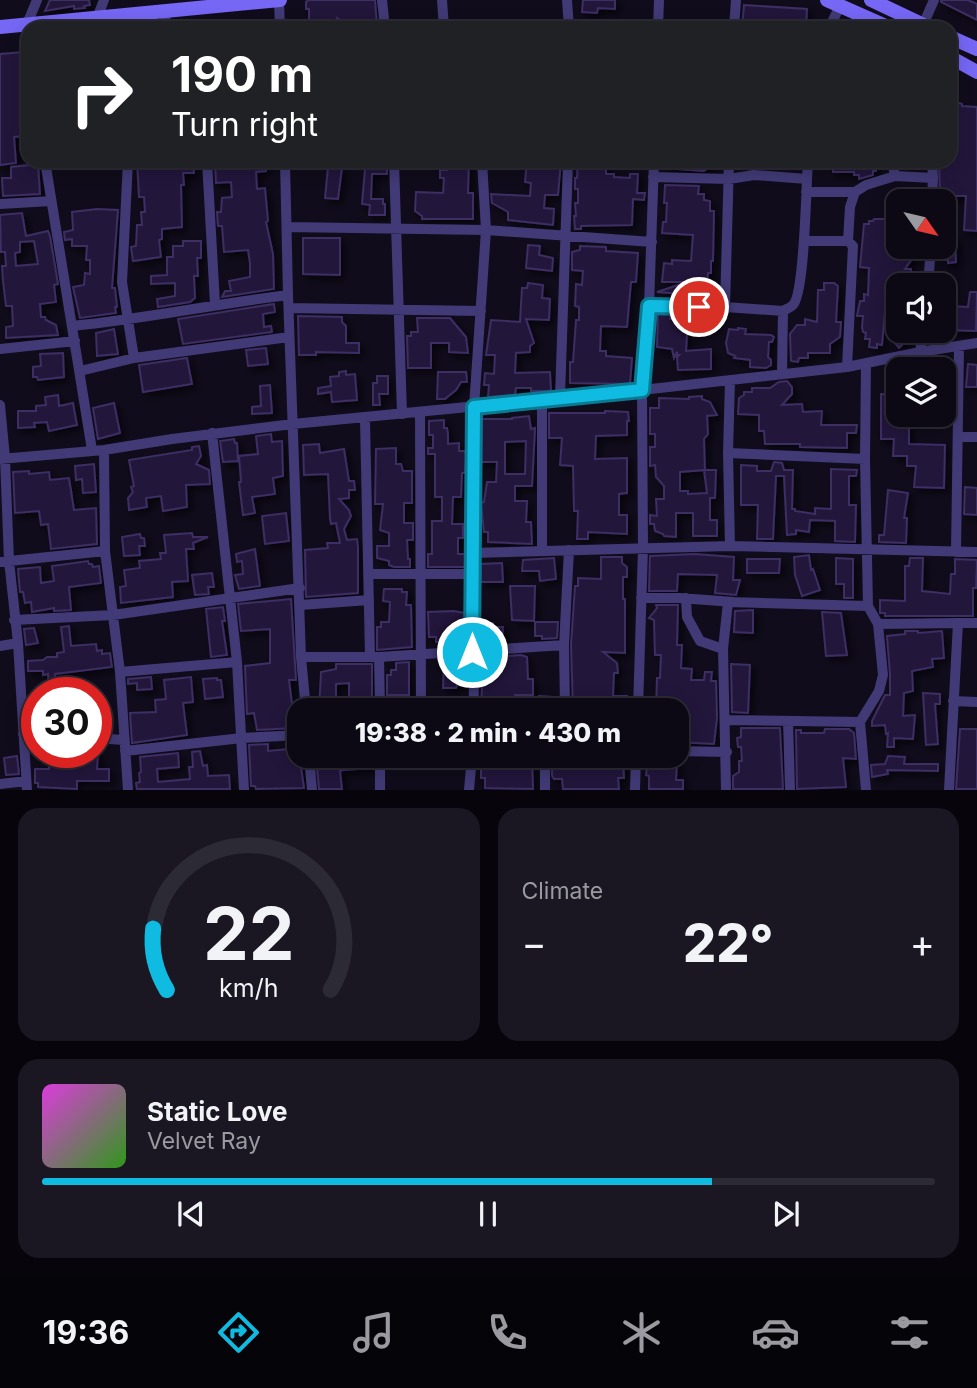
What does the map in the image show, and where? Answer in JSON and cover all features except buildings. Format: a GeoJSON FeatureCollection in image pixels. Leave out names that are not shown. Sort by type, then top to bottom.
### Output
{"type":"FeatureCollection","features":[{"type":"Feature","properties":{"kind":"street"},"geometry":{"type":"LineString","coordinates":[[30,21],[37,0]]}},
{"type":"Feature","properties":{"kind":"street"},"geometry":{"type":"LineString","coordinates":[[98,21],[104,0]]}},
{"type":"Feature","properties":{"kind":"street"},"geometry":{"type":"LineString","coordinates":[[107,21],[175,7],[280,0],[280,21]]}},
{"type":"Feature","properties":{"kind":"street"},"geometry":{"type":"LineString","coordinates":[[382,0],[385,21]]}},
{"type":"Feature","properties":{"kind":"street"},"geometry":{"type":"LineString","coordinates":[[442,0],[444,21]]}},
{"type":"Feature","properties":{"kind":"street"},"geometry":{"type":"LineString","coordinates":[[567,0],[568,21]]}},
{"type":"Feature","properties":{"kind":"street"},"geometry":{"type":"LineString","coordinates":[[658,21],[659,0]]}},
{"type":"Feature","properties":{"kind":"street"},"geometry":{"type":"LineString","coordinates":[[734,21],[736,0]]}},
{"type":"Feature","properties":{"kind":"street"},"geometry":{"type":"LineString","coordinates":[[871,0],[916,21]]}},
{"type":"Feature","properties":{"kind":"street"},"geometry":{"type":"LineString","coordinates":[[928,21],[934,0]]}},
{"type":"Feature","properties":{"kind":"street"},"geometry":{"type":"LineString","coordinates":[[830,21],[834,3],[874,21]]}},
{"type":"Feature","properties":{"kind":"street"},"geometry":{"type":"LineString","coordinates":[[0,27],[21,29]]}},
{"type":"Feature","properties":{"kind":"street"},"geometry":{"type":"LineString","coordinates":[[957,40],[977,49]]}},
{"type":"Feature","properties":{"kind":"street"},"geometry":{"type":"LineString","coordinates":[[957,61],[977,72]]}},
{"type":"Feature","properties":{"kind":"street"},"geometry":{"type":"LineString","coordinates":[[46,168],[92,450]]}},
{"type":"Feature","properties":{"kind":"street"},"geometry":{"type":"LineString","coordinates":[[128,168],[122,282],[134,358]]}},
{"type":"Feature","properties":{"kind":"street"},"geometry":{"type":"LineString","coordinates":[[207,168],[215,304]]}},
{"type":"Feature","properties":{"kind":"street"},"geometry":{"type":"LineString","coordinates":[[285,168],[289,337],[305,698]]}},
{"type":"Feature","properties":{"kind":"street"},"geometry":{"type":"LineString","coordinates":[[394,168],[402,414]]}},
{"type":"Feature","properties":{"kind":"street"},"geometry":{"type":"LineString","coordinates":[[474,698],[474,407],[486,230],[482,168]]}},
{"type":"Feature","properties":{"kind":"street"},"geometry":{"type":"LineString","coordinates":[[560,397],[568,168]]}},
{"type":"Feature","properties":{"kind":"street"},"geometry":{"type":"LineString","coordinates":[[638,698],[643,548],[642,390],[649,306],[654,168]]}},
{"type":"Feature","properties":{"kind":"street"},"geometry":{"type":"LineString","coordinates":[[724,307],[729,168]]}},
{"type":"Feature","properties":{"kind":"street"},"geometry":{"type":"LineString","coordinates":[[649,306],[783,311],[794,305],[804,241],[808,168]]}},
{"type":"Feature","properties":{"kind":"street"},"geometry":{"type":"LineString","coordinates":[[893,168],[895,177]]}},
{"type":"Feature","properties":{"kind":"street"},"geometry":{"type":"LineString","coordinates":[[932,168],[933,189]]}},
{"type":"Feature","properties":{"kind":"street"},"geometry":{"type":"LineString","coordinates":[[653,177],[729,179],[754,175],[807,179]]}},
{"type":"Feature","properties":{"kind":"street"},"geometry":{"type":"LineString","coordinates":[[806,192],[855,192],[866,185],[895,177],[933,178]]}},
{"type":"Feature","properties":{"kind":"street"},"geometry":{"type":"LineString","coordinates":[[848,241],[850,207],[855,192]]}},
{"type":"Feature","properties":{"kind":"street"},"geometry":{"type":"LineString","coordinates":[[0,204],[51,201]]}},
{"type":"Feature","properties":{"kind":"street"},"geometry":{"type":"LineString","coordinates":[[286,227],[486,230],[652,242]]}},
{"type":"Feature","properties":{"kind":"street"},"geometry":{"type":"LineString","coordinates":[[804,241],[848,241],[853,246],[847,367]]}},
{"type":"Feature","properties":{"kind":"street"},"geometry":{"type":"LineString","coordinates":[[72,326],[288,295]]}},
{"type":"Feature","properties":{"kind":"street"},"geometry":{"type":"LineString","coordinates":[[289,308],[481,311]]}},
{"type":"Feature","properties":{"kind":"street"},"geometry":{"type":"LineString","coordinates":[[782,373],[783,311]]}},
{"type":"Feature","properties":{"kind":"street"},"geometry":{"type":"LineString","coordinates":[[80,371],[134,358],[289,337]]}},
{"type":"Feature","properties":{"kind":"street"},"geometry":{"type":"LineString","coordinates":[[0,349],[75,341]]}},
{"type":"Feature","properties":{"kind":"street"},"geometry":{"type":"LineString","coordinates":[[920,352],[921,343]]}},
{"type":"Feature","properties":{"kind":"street"},"geometry":{"type":"LineString","coordinates":[[3,459],[104,450],[212,433],[293,424],[365,419],[847,367],[977,343]]}},
{"type":"Feature","properties":{"kind":"street"},"geometry":{"type":"LineString","coordinates":[[956,552],[959,346]]}},
{"type":"Feature","properties":{"kind":"street"},"geometry":{"type":"LineString","coordinates":[[866,363],[868,606],[878,624],[883,675],[879,691],[860,722],[866,789]]}},
{"type":"Feature","properties":{"kind":"street"},"geometry":{"type":"LineString","coordinates":[[730,380],[730,546]]}},
{"type":"Feature","properties":{"kind":"street"},"geometry":{"type":"LineString","coordinates":[[542,399],[542,551]]}},
{"type":"Feature","properties":{"kind":"street"},"geometry":{"type":"LineString","coordinates":[[0,405],[4,562],[18,643],[21,698]]}},
{"type":"Feature","properties":{"kind":"street"},"geometry":{"type":"LineString","coordinates":[[420,412],[421,698]]}},
{"type":"Feature","properties":{"kind":"street"},"geometry":{"type":"LineString","coordinates":[[365,419],[369,600],[379,698]]}},
{"type":"Feature","properties":{"kind":"street"},"geometry":{"type":"LineString","coordinates":[[212,433],[237,662],[244,789]]}},
{"type":"Feature","properties":{"kind":"street"},"geometry":{"type":"LineString","coordinates":[[958,437],[977,437]]}},
{"type":"Feature","properties":{"kind":"street"},"geometry":{"type":"LineString","coordinates":[[104,450],[105,551],[120,672],[128,789]]}},
{"type":"Feature","properties":{"kind":"street"},"geometry":{"type":"LineString","coordinates":[[728,453],[865,459]]}},
{"type":"Feature","properties":{"kind":"street"},"geometry":{"type":"LineString","coordinates":[[472,553],[730,546],[977,552]]}},
{"type":"Feature","properties":{"kind":"street"},"geometry":{"type":"LineString","coordinates":[[565,698],[564,645],[569,550]]}},
{"type":"Feature","properties":{"kind":"street"},"geometry":{"type":"LineString","coordinates":[[4,562],[105,551]]}},
{"type":"Feature","properties":{"kind":"street"},"geometry":{"type":"LineString","coordinates":[[369,574],[472,575]]}},
{"type":"Feature","properties":{"kind":"street"},"geometry":{"type":"LineString","coordinates":[[14,620],[113,615],[300,588]]}},
{"type":"Feature","properties":{"kind":"street"},"geometry":{"type":"LineString","coordinates":[[641,598],[868,606]]}},
{"type":"Feature","properties":{"kind":"street"},"geometry":{"type":"LineString","coordinates":[[686,598],[687,617],[700,641],[723,649]]}},
{"type":"Feature","properties":{"kind":"street"},"geometry":{"type":"LineString","coordinates":[[300,605],[369,600]]}},
{"type":"Feature","properties":{"kind":"street"},"geometry":{"type":"LineString","coordinates":[[726,789],[723,649],[728,602]]}},
{"type":"Feature","properties":{"kind":"street"},"geometry":{"type":"LineString","coordinates":[[949,789],[958,623]]}},
{"type":"Feature","properties":{"kind":"street"},"geometry":{"type":"LineString","coordinates":[[878,624],[977,623]]}},
{"type":"Feature","properties":{"kind":"street"},"geometry":{"type":"LineString","coordinates":[[0,646],[18,643]]}},
{"type":"Feature","properties":{"kind":"street"},"geometry":{"type":"LineString","coordinates":[[302,657],[374,657],[564,645]]}},
{"type":"Feature","properties":{"kind":"street"},"geometry":{"type":"LineString","coordinates":[[120,672],[237,662]]}},
{"type":"Feature","properties":{"kind":"street"},"geometry":{"type":"LineString","coordinates":[[953,701],[977,702]]}},
{"type":"Feature","properties":{"kind":"street"},"geometry":{"type":"LineString","coordinates":[[726,720],[860,722]]}},
{"type":"Feature","properties":{"kind":"street"},"geometry":{"type":"LineString","coordinates":[[788,721],[790,789]]}},
{"type":"Feature","properties":{"kind":"street"},"geometry":{"type":"LineString","coordinates":[[125,751],[242,738],[287,736]]}},
{"type":"Feature","properties":{"kind":"street"},"geometry":{"type":"LineString","coordinates":[[112,739],[123,740]]}},
{"type":"Feature","properties":{"kind":"street"},"geometry":{"type":"LineString","coordinates":[[689,751],[727,752]]}},
{"type":"Feature","properties":{"kind":"street"},"geometry":{"type":"LineString","coordinates":[[310,768],[312,789]]}},
{"type":"Feature","properties":{"kind":"street"},"geometry":{"type":"LineString","coordinates":[[380,768],[380,789]]}},
{"type":"Feature","properties":{"kind":"street"},"geometry":{"type":"LineString","coordinates":[[469,789],[471,768]]}},
{"type":"Feature","properties":{"kind":"street"},"geometry":{"type":"LineString","coordinates":[[545,768],[545,789]]}},
{"type":"Feature","properties":{"kind":"street"},"geometry":{"type":"LineString","coordinates":[[635,789],[636,768]]}},
{"type":"Feature","properties":{"kind":"street"},"geometry":{"type":"LineString","coordinates":[[0,784],[27,785]]}},
{"type":"Feature","properties":{"kind":"route"},"geometry":{"type":"LineString","coordinates":[[472,652],[474,407],[642,390],[649,306],[699,307]]}}]}
